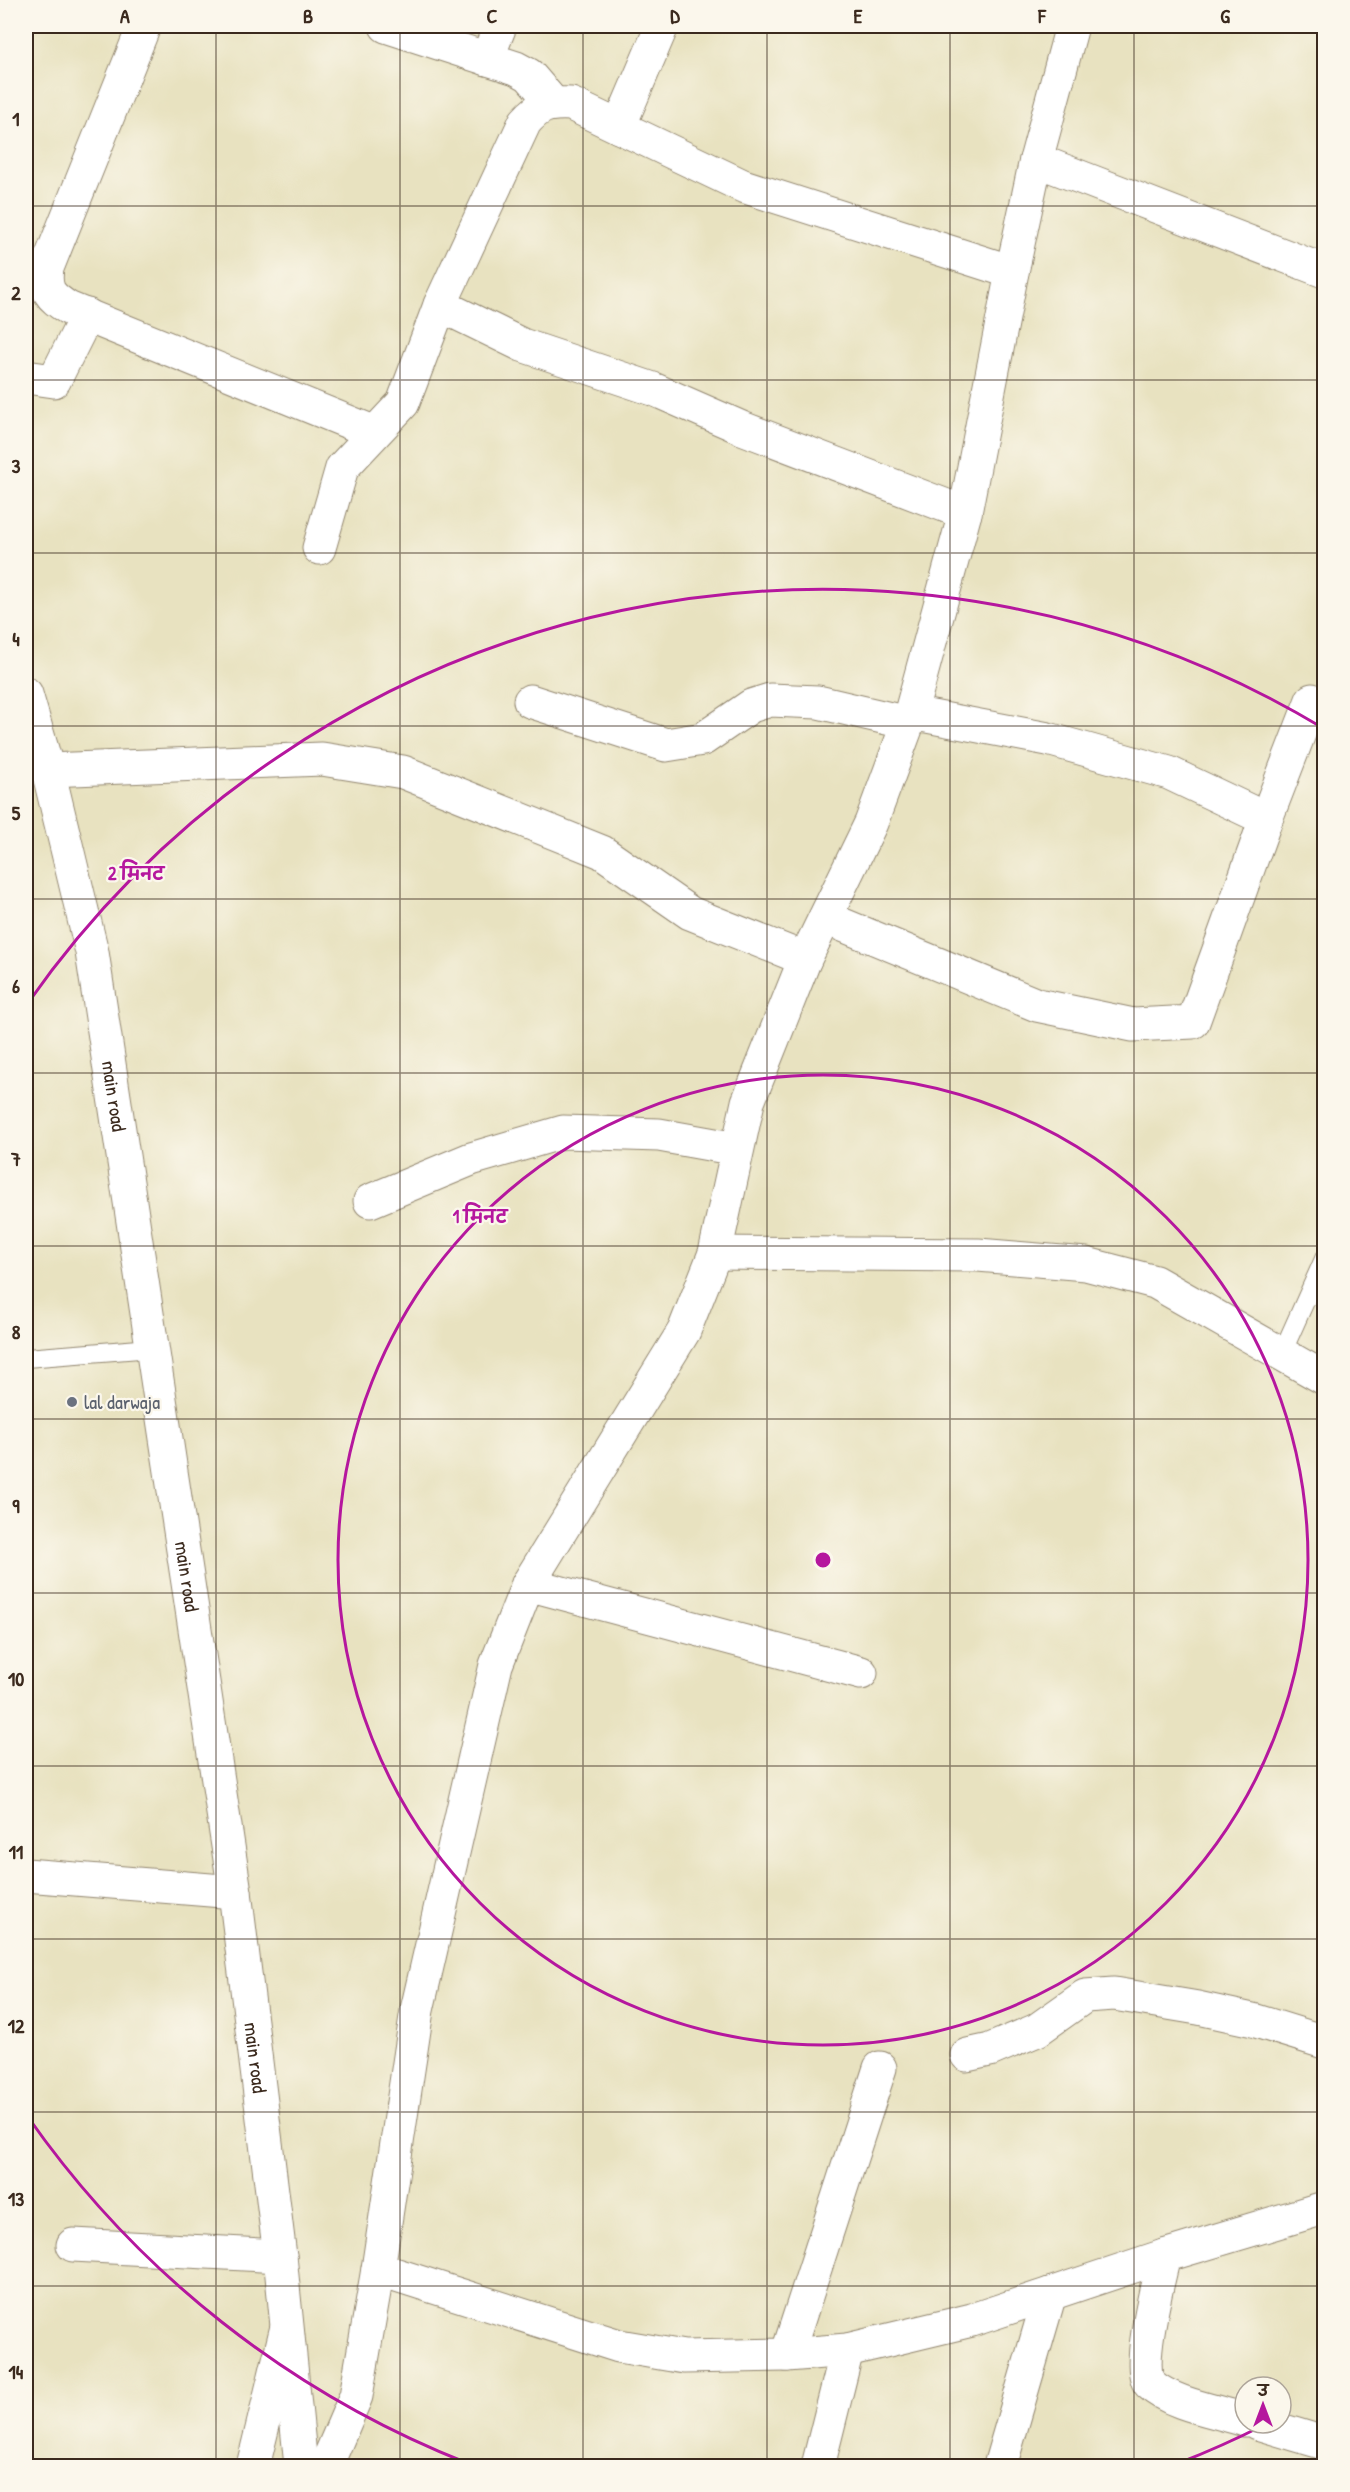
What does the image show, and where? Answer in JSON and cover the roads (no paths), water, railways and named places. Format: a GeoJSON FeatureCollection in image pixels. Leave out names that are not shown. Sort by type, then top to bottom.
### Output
{"type":"FeatureCollection","features":[{"type":"Feature","properties":{"kind":"street"},"geometry":{"type":"LineString","coordinates":[[144,26],[47,268],[45,282],[51,296],[69,308],[373,432]]}},
{"type":"Feature","properties":{"kind":"street"},"geometry":{"type":"LineString","coordinates":[[386,26],[516,68],[529,75],[554,104]]}},
{"type":"Feature","properties":{"kind":"street"},"geometry":{"type":"LineString","coordinates":[[487,58],[500,26]]}},
{"type":"Feature","properties":{"kind":"street"},"geometry":{"type":"LineString","coordinates":[[619,127],[662,26]]}},
{"type":"Feature","properties":{"kind":"street"},"geometry":{"type":"LineString","coordinates":[[326,2466],[356,2396],[378,2269],[417,2010],[496,1665],[528,1584],[684,1331],[715,1253],[748,1102],[806,959],[871,823],[909,718],[965,513],[1036,160],[1072,26]]}},
{"type":"Feature","properties":{"kind":"street"},"geometry":{"type":"LineString","coordinates":[[319,548],[342,468],[373,432],[403,403],[440,304],[525,122],[538,108],[554,104],[571,104],[743,186],[1012,272]]}},
{"type":"Feature","properties":{"kind":"street"},"geometry":{"type":"LineString","coordinates":[[1036,160],[1324,271]]}},
{"type":"Feature","properties":{"kind":"street"},"geometry":{"type":"LineString","coordinates":[[440,304],[522,345],[653,388],[742,428],[965,513]]}},
{"type":"Feature","properties":{"kind":"street"},"geometry":{"type":"LineString","coordinates":[[26,377],[54,381],[87,315]]}},
{"type":"Feature","properties":{"kind":"street","name":"main road"},"geometry":{"type":"LineString","coordinates":[[26,694],[48,770],[92,952],[235,1892],[280,2256],[301,2466]]}},
{"type":"Feature","properties":{"kind":"street"},"geometry":{"type":"LineString","coordinates":[[530,701],[666,745],[703,739],[751,706],[770,700],[818,702],[1048,739],[1169,773],[1266,819]]}},
{"type":"Feature","properties":{"kind":"street"},"geometry":{"type":"LineString","coordinates":[[825,918],[1037,1005],[1133,1025],[1193,1022],[1266,819],[1312,700]]}},
{"type":"Feature","properties":{"kind":"street"},"geometry":{"type":"LineString","coordinates":[[48,770],[322,759],[403,772],[602,852],[690,913],[806,959]]}},
{"type":"Feature","properties":{"kind":"street"},"geometry":{"type":"LineString","coordinates":[[370,1201],[471,1159],[563,1132],[659,1134],[737,1149]]}},
{"type":"Feature","properties":{"kind":"street"},"geometry":{"type":"LineString","coordinates":[[715,1253],[978,1255],[1086,1264],[1155,1282],[1324,1378]]}},
{"type":"Feature","properties":{"kind":"street"},"geometry":{"type":"LineString","coordinates":[[528,1584],[861,1673]]}},
{"type":"Feature","properties":{"kind":"street"},"geometry":{"type":"LineString","coordinates":[[26,1875],[235,1892]]}},
{"type":"Feature","properties":{"kind":"street"},"geometry":{"type":"LineString","coordinates":[[967,2055],[990,2050],[1037,2030],[1085,1996],[1114,1994],[1198,2007],[1253,2020],[1324,2042]]}},
{"type":"Feature","properties":{"kind":"street"},"geometry":{"type":"LineString","coordinates":[[787,2355],[880,2068]]}},
{"type":"Feature","properties":{"kind":"street"},"geometry":{"type":"LineString","coordinates":[[378,2269],[619,2346],[684,2357],[787,2355],[847,2350],[972,2320],[1164,2256],[1324,2208]]}},
{"type":"Feature","properties":{"kind":"street"},"geometry":{"type":"LineString","coordinates":[[73,2246],[280,2256]]}},
{"type":"Feature","properties":{"kind":"street"},"geometry":{"type":"LineString","coordinates":[[1164,2256],[1145,2351],[1144,2370],[1148,2383],[1171,2398],[1233,2416]]}},
{"type":"Feature","properties":{"kind":"street"},"geometry":{"type":"LineString","coordinates":[[1000,2466],[1050,2294]]}},
{"type":"Feature","properties":{"kind":"street"},"geometry":{"type":"LineString","coordinates":[[253,2466],[287,2325]]}},
{"type":"Feature","properties":{"kind":"street"},"geometry":{"type":"LineString","coordinates":[[818,2466],[847,2350]]}},
{"type":"Feature","properties":{"kind":"street"},"geometry":{"type":"LineString","coordinates":[[1293,2434],[1324,2443]]}},
{"type":"Feature","properties":{"kind":"lane"},"geometry":{"type":"LineString","coordinates":[[1282,1353],[1324,1259]]}},
{"type":"Feature","properties":{"kind":"lane"},"geometry":{"type":"LineString","coordinates":[[26,1358],[152,1348]]}},
{"type":"Feature","properties":{"kind":"place","name":"lal darwaja"},"geometry":{"type":"Point","coordinates":[72,1402]}}]}
